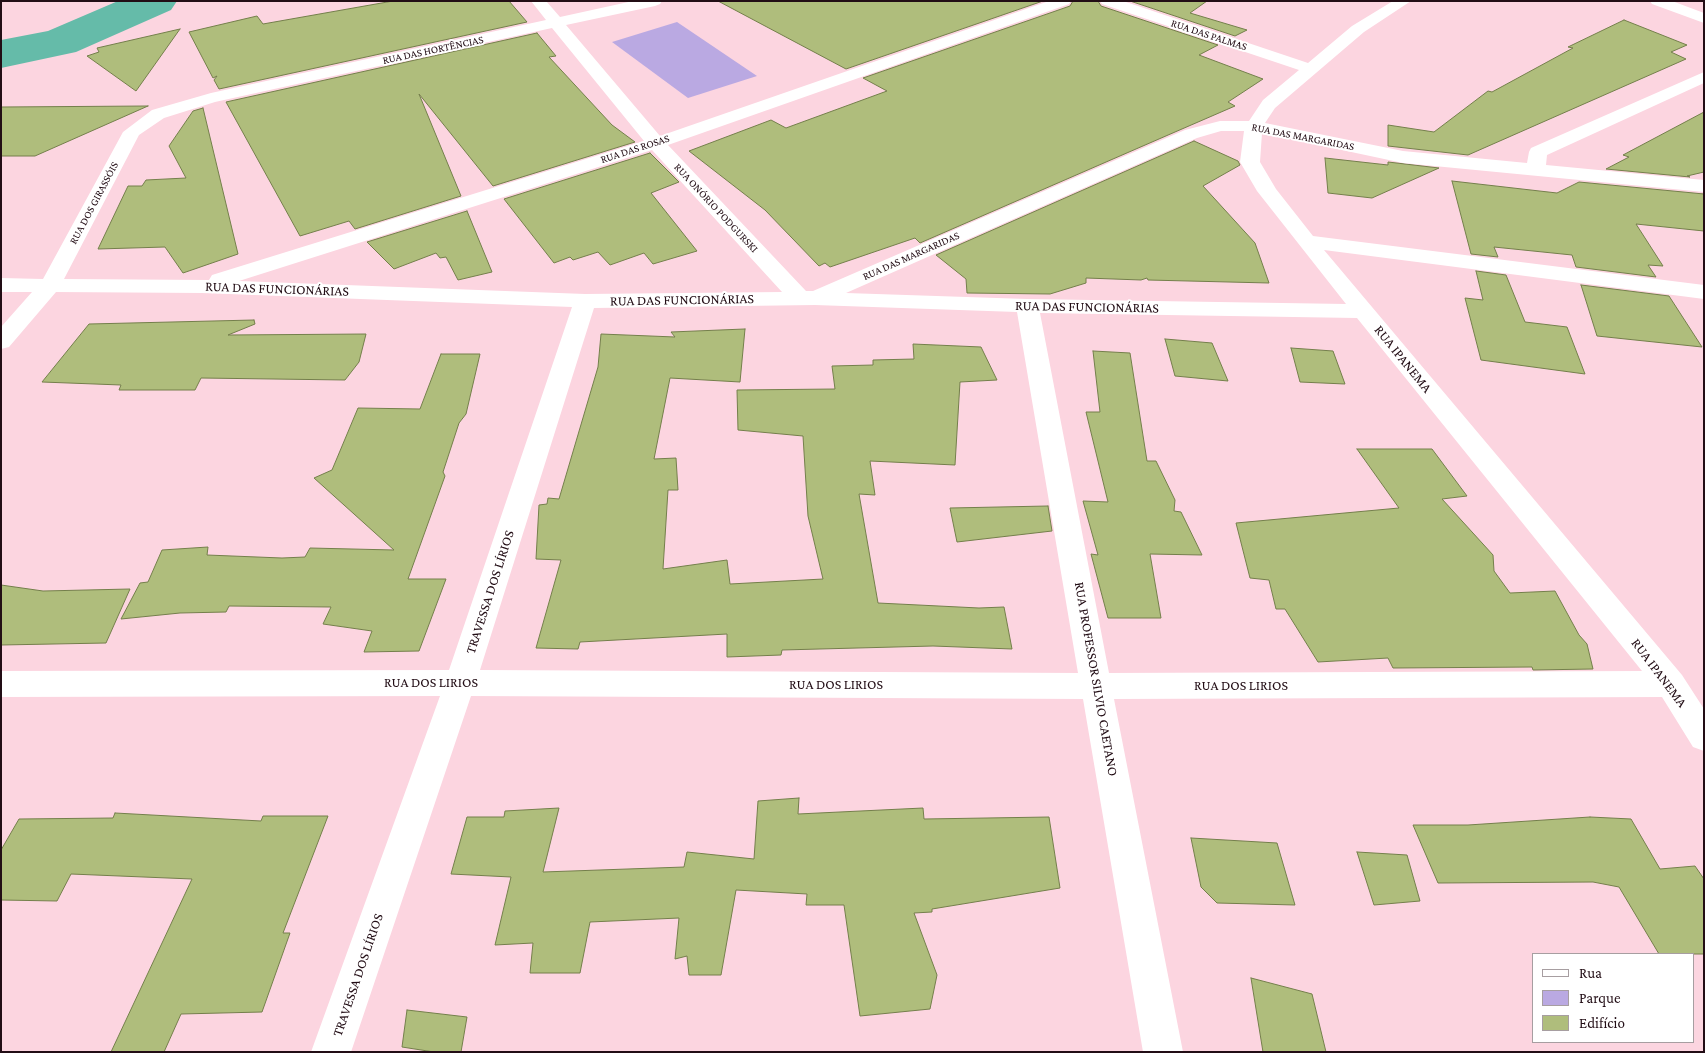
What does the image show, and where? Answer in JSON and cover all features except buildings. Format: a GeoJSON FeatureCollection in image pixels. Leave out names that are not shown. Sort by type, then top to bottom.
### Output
{"type":"FeatureCollection","features":[{"type":"Feature","properties":{"kind":"street","name":"RUA ONÓRIO PODGURSKI"},"geometry":{"type":"LineString","coordinates":[[538,1],[656,143],[808,298]]}},
{"type":"Feature","properties":{"kind":"street","name":"RUA DAS HORTÊNCIAS"},"geometry":{"type":"LineString","coordinates":[[211,98],[655,1]]}},
{"type":"Feature","properties":{"kind":"street","name":"RUA DAS ROSAS"},"geometry":{"type":"LineString","coordinates":[[202,286],[656,143],[1064,1]]}},
{"type":"Feature","properties":{"kind":"street","name":"RUA DAS PALMAS"},"geometry":{"type":"LineString","coordinates":[[1107,1],[1311,69]]}},
{"type":"Feature","properties":{"kind":"street","name":"RUA IPANEMA"},"geometry":{"type":"LineString","coordinates":[[1404,1],[1358,29],[1269,104],[1254,126],[1250,162],[1267,191],[1306,241],[1671,684],[1704,737]]}},
{"type":"Feature","properties":{"kind":"street"},"geometry":{"type":"LineString","coordinates":[[1657,1],[1704,18]]}},
{"type":"Feature","properties":{"kind":"street"},"geometry":{"type":"LineString","coordinates":[[1536,171],[1538,152],[1704,77]]}},
{"type":"Feature","properties":{"kind":"street","name":"RUA DOS GIRASSÓIS"},"geometry":{"type":"LineString","coordinates":[[1,342],[50,285],[132,132],[158,114],[211,98]]}},
{"type":"Feature","properties":{"kind":"street","name":"RUA DAS MARGARIDAS"},"geometry":{"type":"LineString","coordinates":[[808,298],[1191,134],[1220,126],[1254,126],[1403,157],[1704,186]]}},
{"type":"Feature","properties":{"kind":"street"},"geometry":{"type":"LineString","coordinates":[[1306,241],[1704,292]]}},
{"type":"Feature","properties":{"kind":"street","name":"RUA DAS FUNCIONÁRIAS"},"geometry":{"type":"LineString","coordinates":[[1,285],[202,286],[585,301],[808,298],[1026,306],[1363,311]]}},
{"type":"Feature","properties":{"kind":"street","name":"TRAVESSA DOS LÍRIOS"},"geometry":{"type":"LineString","coordinates":[[332,1052],[460,683],[585,301]]}},
{"type":"Feature","properties":{"kind":"street","name":"RUA PROFESSOR SILVIO CAETANO"},"geometry":{"type":"LineString","coordinates":[[1026,306],[1163,1052]]}},
{"type":"Feature","properties":{"kind":"street","name":"RUA DOS LIRIOS"},"geometry":{"type":"LineString","coordinates":[[1,684],[460,683],[1097,686],[1671,684]]}},
{"type":"Feature","properties":{"kind":"green space"},"geometry":{"type":"Polygon","coordinates":[[[677,22],[757,76],[688,98],[612,42],[677,22]]]}},
{"type":"Feature","properties":{"kind":"waterway"},"geometry":{"type":"LineString","coordinates":[[1,54],[60,42],[156,1]]}}]}
